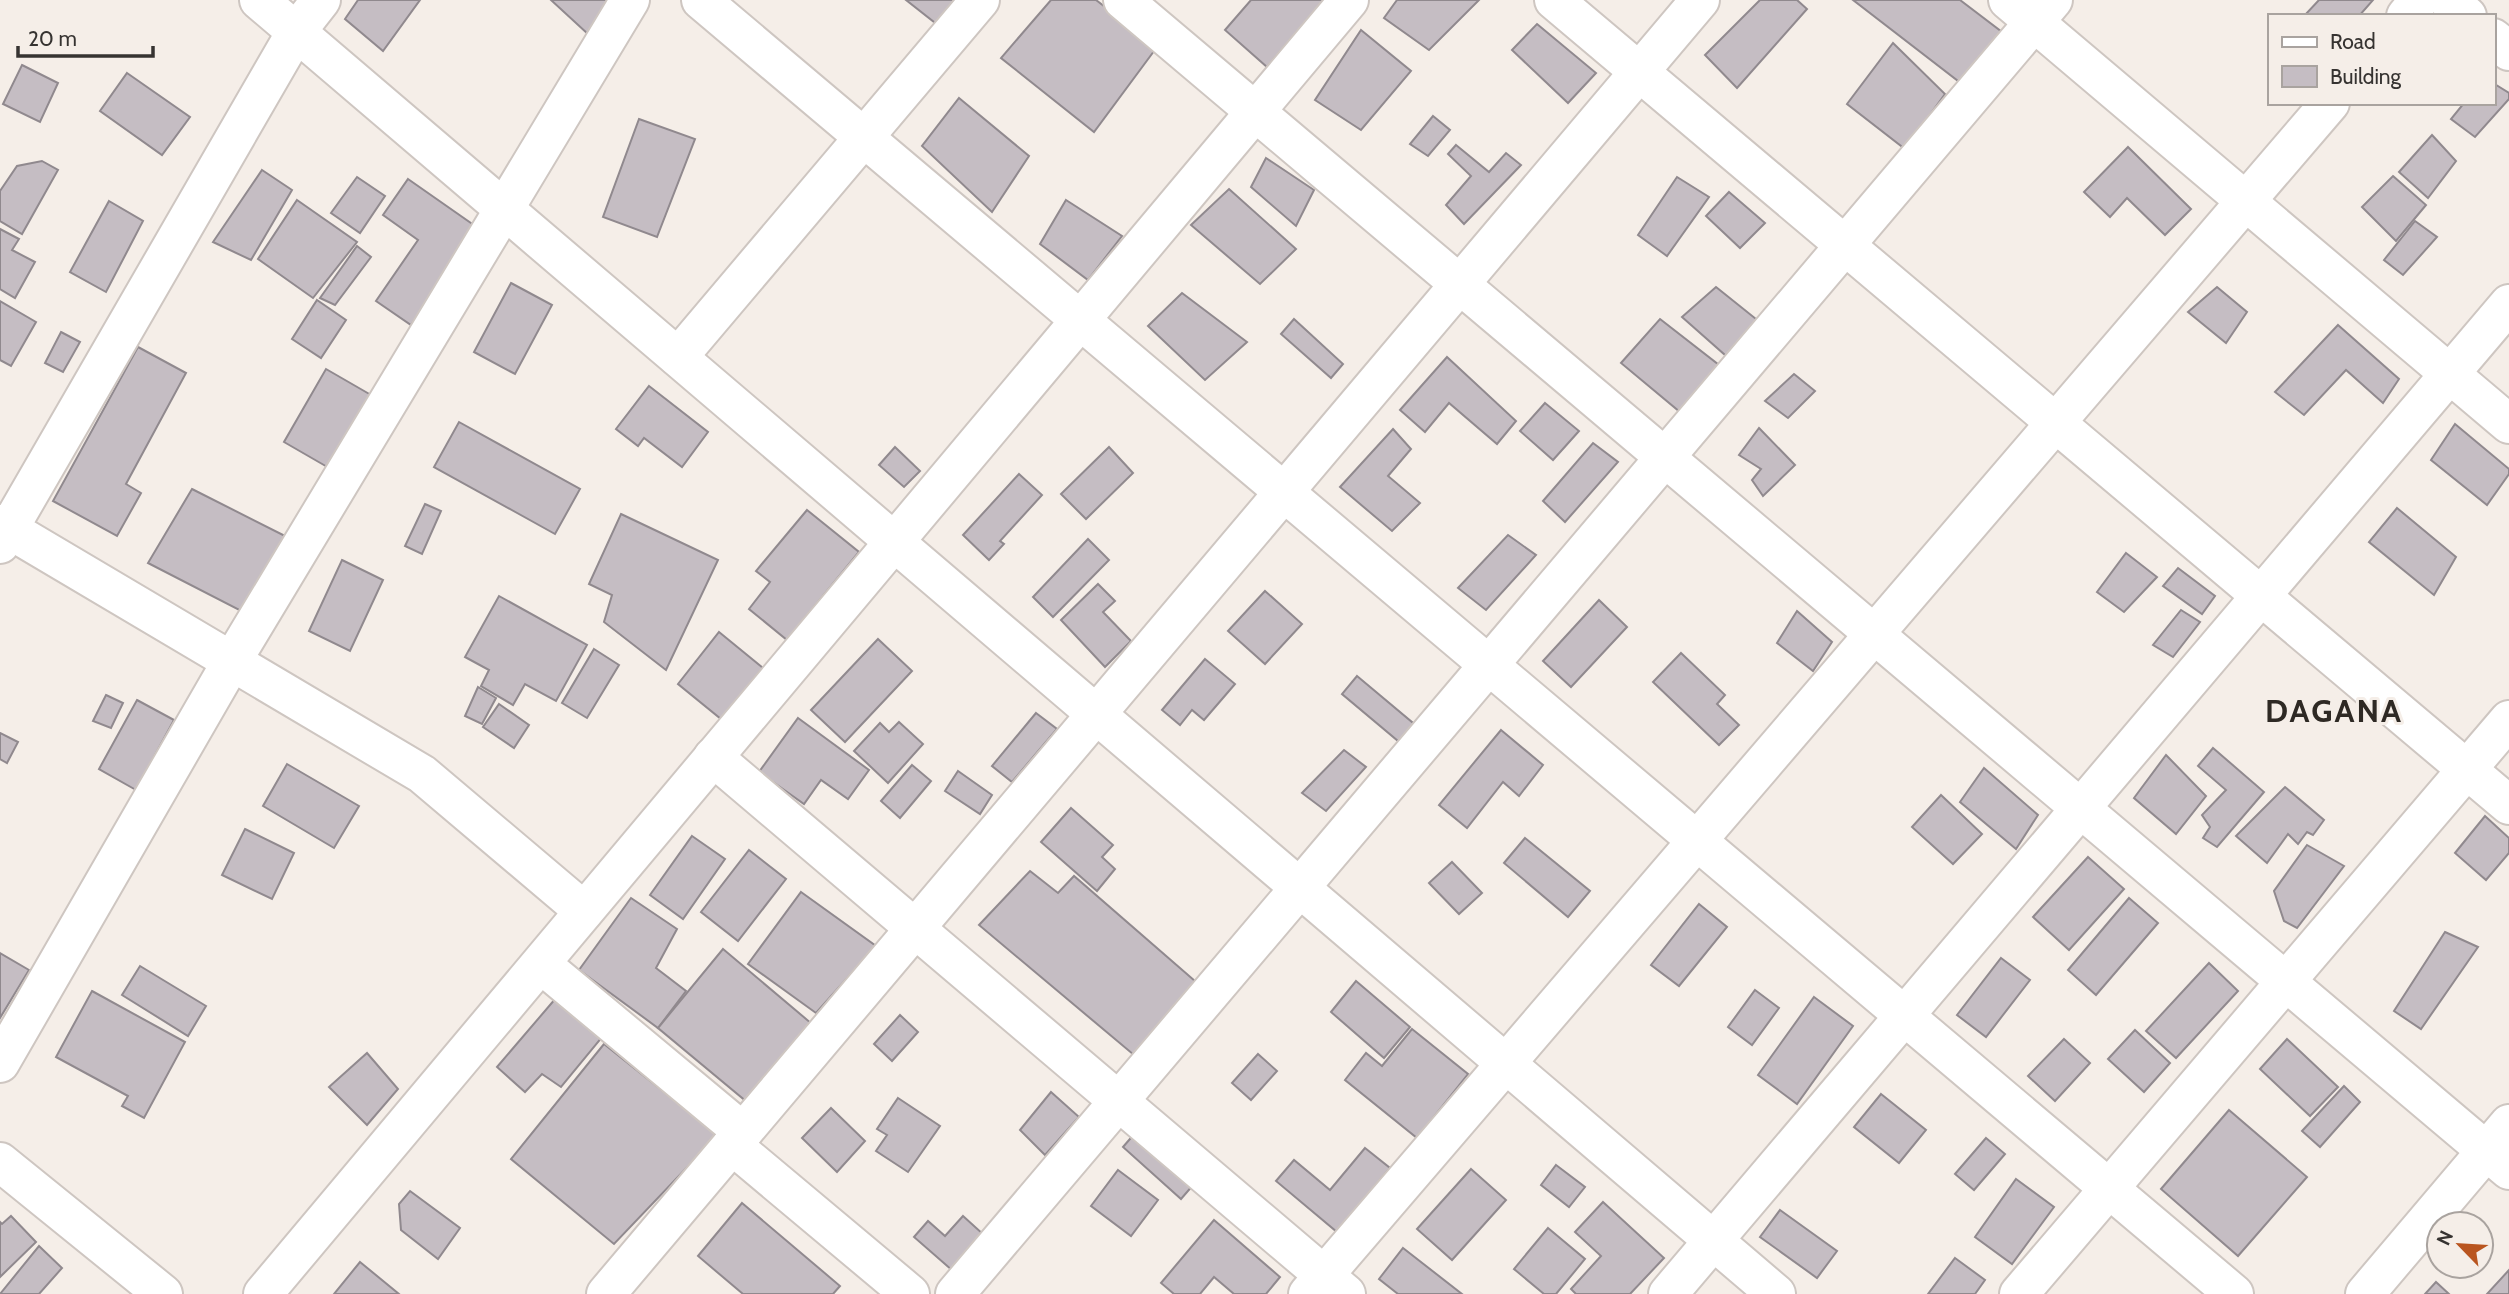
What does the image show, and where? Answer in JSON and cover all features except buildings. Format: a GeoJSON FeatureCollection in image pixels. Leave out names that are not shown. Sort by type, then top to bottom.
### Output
{"type":"FeatureCollection","features":[{"type":"Feature","properties":{"kind":"street"},"geometry":{"type":"LineString","coordinates":[[259,0],[1776,1294]]}},
{"type":"Feature","properties":{"kind":"street"},"geometry":{"type":"LineString","coordinates":[[321,0],[296,32],[3,532],[232,661],[422,774],[584,911]]}},
{"type":"Feature","properties":{"kind":"street"},"geometry":{"type":"LineString","coordinates":[[0,1063],[232,661],[502,207],[630,0]]}},
{"type":"Feature","properties":{"kind":"street"},"geometry":{"type":"LineString","coordinates":[[701,0],[2234,1294]]}},
{"type":"Feature","properties":{"kind":"street"},"geometry":{"type":"LineString","coordinates":[[678,357],[980,0]]}},
{"type":"Feature","properties":{"kind":"street"},"geometry":{"type":"LineString","coordinates":[[1123,0],[2286,982],[2501,1148],[2364,1294]]}},
{"type":"Feature","properties":{"kind":"street"},"geometry":{"type":"LineString","coordinates":[[263,1294],[1349,0]]}},
{"type":"Feature","properties":{"kind":"street"},"geometry":{"type":"LineString","coordinates":[[1554,0],[2509,805]]}},
{"type":"Feature","properties":{"kind":"street"},"geometry":{"type":"LineString","coordinates":[[606,1294],[1700,0]]}},
{"type":"Feature","properties":{"kind":"street"},"geometry":{"type":"LineString","coordinates":[[2408,14],[2419,0]]}},
{"type":"Feature","properties":{"kind":"street"},"geometry":{"type":"LineString","coordinates":[[2448,0],[2465,14]]}},
{"type":"Feature","properties":{"kind":"street"},"geometry":{"type":"LineString","coordinates":[[955,1294],[1845,246],[2032,7],[2246,202],[2509,424]]}},
{"type":"Feature","properties":{"kind":"street"},"geometry":{"type":"LineString","coordinates":[[2495,40],[2509,51]]}},
{"type":"Feature","properties":{"kind":"street"},"geometry":{"type":"LineString","coordinates":[[713,757],[1119,1101],[1326,1288],[1506,1063],[2328,105]]}},
{"type":"Feature","properties":{"kind":"street"},"geometry":{"type":"LineString","coordinates":[[1668,1294],[2509,304]]}},
{"type":"Feature","properties":{"kind":"street"},"geometry":{"type":"LineString","coordinates":[[2019,1294],[2509,720]]}},
{"type":"Feature","properties":{"kind":"street"},"geometry":{"type":"LineString","coordinates":[[541,964],[910,1294]]}},
{"type":"Feature","properties":{"kind":"street"},"geometry":{"type":"LineString","coordinates":[[0,1162],[163,1294]]}},
{"type":"Feature","properties":{"kind":"district","name":"DAGANA"},"geometry":{"type":"Point","coordinates":[2334,711]}}]}
